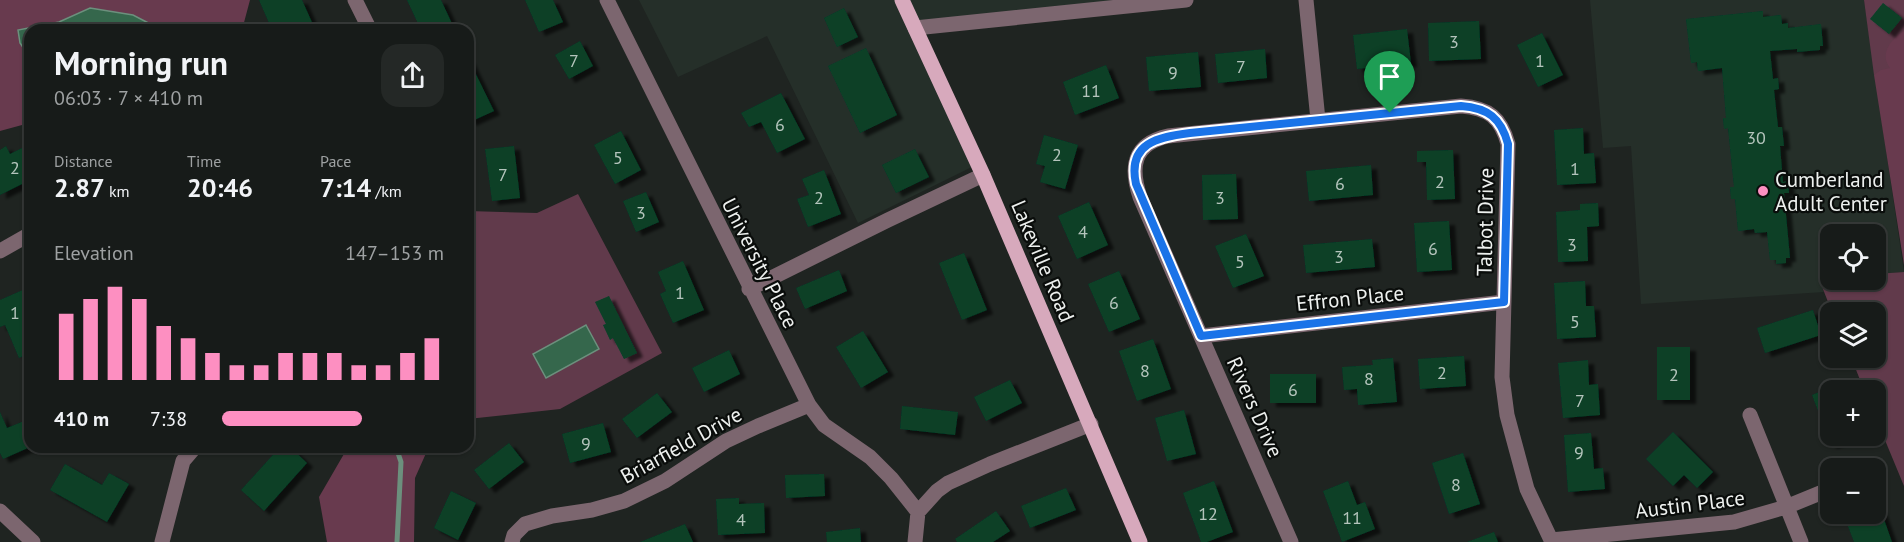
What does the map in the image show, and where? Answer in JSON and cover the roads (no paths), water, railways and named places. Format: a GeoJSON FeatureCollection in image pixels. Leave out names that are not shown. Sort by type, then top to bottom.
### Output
{"type":"FeatureCollection","features":[{"type":"Feature","properties":{"kind":"main road","name":"Lakeville Road"},"geometry":{"type":"LineString","coordinates":[[902,0],[983,175],[1140,542]]}},
{"type":"Feature","properties":{"kind":"street"},"geometry":{"type":"LineString","coordinates":[[355,0],[367,24]]}},
{"type":"Feature","properties":{"kind":"street","name":"University Place"},"geometry":{"type":"LineString","coordinates":[[607,0],[749,289],[809,405],[824,425],[877,463],[918,512]]}},
{"type":"Feature","properties":{"kind":"street"},"geometry":{"type":"LineString","coordinates":[[915,27],[1186,0]]}},
{"type":"Feature","properties":{"kind":"street"},"geometry":{"type":"LineString","coordinates":[[1306,0],[1318,120]]}},
{"type":"Feature","properties":{"kind":"street","name":"Talbot Drive"},"geometry":{"type":"LineString","coordinates":[[1318,120],[1461,106],[1477,107],[1493,116],[1504,130],[1508,144],[1502,377],[1507,416],[1527,489],[1551,541]]}},
{"type":"Feature","properties":{"kind":"street","name":"Rivers Drive"},"geometry":{"type":"LineString","coordinates":[[1291,542],[1140,197],[1134,172],[1138,155],[1148,143],[1168,136],[1318,120]]}},
{"type":"Feature","properties":{"kind":"street"},"geometry":{"type":"LineString","coordinates":[[749,289],[983,175]]}},
{"type":"Feature","properties":{"kind":"street"},"geometry":{"type":"LineString","coordinates":[[0,251],[24,237]]}},
{"type":"Feature","properties":{"kind":"street","name":"Effron Place"},"geometry":{"type":"LineString","coordinates":[[1201,336],[1504,302]]}},
{"type":"Feature","properties":{"kind":"street","name":"Briarfield Drive"},"geometry":{"type":"LineString","coordinates":[[512,542],[514,535],[525,524],[624,501],[665,481],[726,441],[809,405]]}},
{"type":"Feature","properties":{"kind":"street"},"geometry":{"type":"LineString","coordinates":[[1750,415],[1802,542]]}},
{"type":"Feature","properties":{"kind":"street"},"geometry":{"type":"LineString","coordinates":[[915,542],[918,512],[937,491],[948,483],[1091,424]]}},
{"type":"Feature","properties":{"kind":"street"},"geometry":{"type":"LineString","coordinates":[[162,542],[181,454]]}},
{"type":"Feature","properties":{"kind":"street","name":"Austin Place"},"geometry":{"type":"LineString","coordinates":[[1551,541],[1734,522],[1786,507],[1820,493]]}},
{"type":"Feature","properties":{"kind":"street"},"geometry":{"type":"LineString","coordinates":[[0,511],[33,542]]}},
{"type":"Feature","properties":{"kind":"waterway"},"geometry":{"type":"LineString","coordinates":[[397,542],[401,462],[398,453]]}},
{"type":"Feature","properties":{"kind":"place","name":"Cumberland Adult Center"},"geometry":{"type":"Point","coordinates":[1763,191]}}]}
